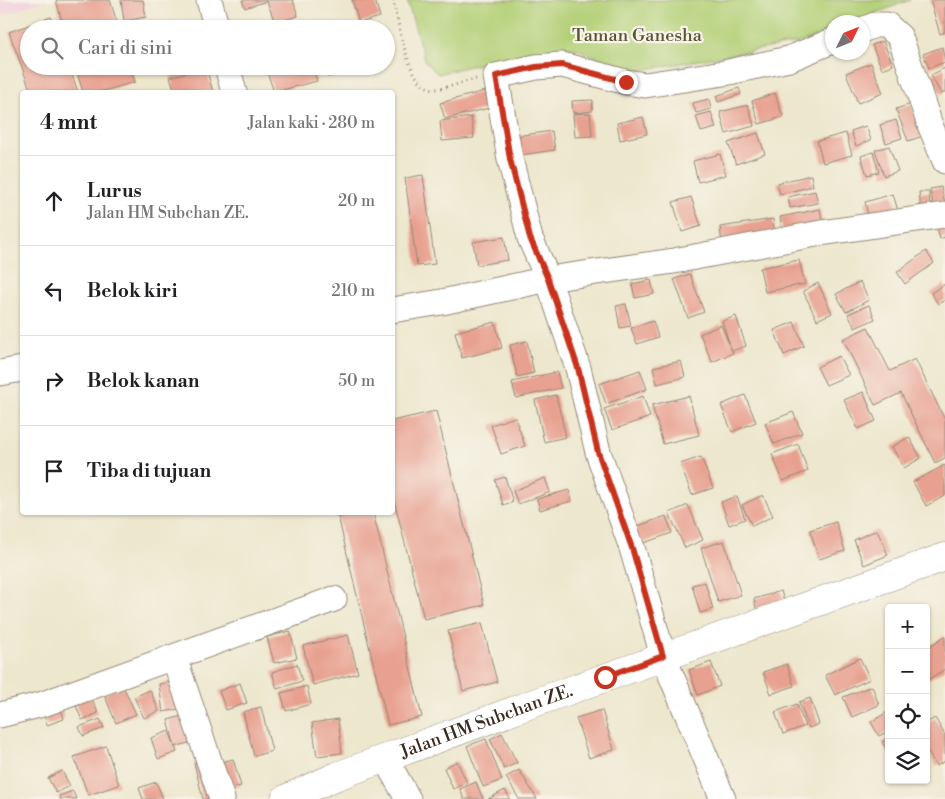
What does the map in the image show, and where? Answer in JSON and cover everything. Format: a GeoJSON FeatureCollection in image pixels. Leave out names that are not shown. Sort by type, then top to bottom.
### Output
{"type":"FeatureCollection","features":[{"type":"Feature","properties":{"kind":"main road","name":"Jalan HM Subchan ZE."},"geometry":{"type":"LineString","coordinates":[[294,798],[337,776],[386,760],[534,702],[945,557]]}},
{"type":"Feature","properties":{"kind":"street"},"geometry":{"type":"LineString","coordinates":[[209,0],[215,20]]}},
{"type":"Feature","properties":{"kind":"street"},"geometry":{"type":"LineString","coordinates":[[870,27],[887,25],[900,37],[930,125],[945,161]]}},
{"type":"Feature","properties":{"kind":"street"},"geometry":{"type":"LineString","coordinates":[[723,799],[663,656],[632,548],[598,452],[578,368],[548,279],[530,238],[516,184],[496,76],[536,67],[562,65],[626,82],[645,84],[724,73],[789,59],[825,45]]}},
{"type":"Feature","properties":{"kind":"street"},"geometry":{"type":"LineString","coordinates":[[229,75],[233,90]]}},
{"type":"Feature","properties":{"kind":"street"},"geometry":{"type":"LineString","coordinates":[[395,310],[442,302],[548,279],[674,261],[821,233],[945,215]]}},
{"type":"Feature","properties":{"kind":"street"},"geometry":{"type":"LineString","coordinates":[[0,373],[20,369]]}},
{"type":"Feature","properties":{"kind":"street"},"geometry":{"type":"LineString","coordinates":[[0,715],[43,704],[334,599]]}},
{"type":"Feature","properties":{"kind":"street"},"geometry":{"type":"LineString","coordinates":[[174,658],[222,799]]}},
{"type":"Feature","properties":{"kind":"street"},"geometry":{"type":"LineString","coordinates":[[386,760],[408,799]]}},
{"type":"Feature","properties":{"kind":"path"},"geometry":{"type":"LineString","coordinates":[[394,0],[409,63],[414,77],[422,85],[434,89],[496,76]]}},
{"type":"Feature","properties":{"kind":"shaded area"},"geometry":{"type":"Polygon","coordinates":[[[0,0],[46,0],[0,16],[0,0]]]}},
{"type":"Feature","properties":{"kind":"green space","name":"Taman Ganesha"},"geometry":{"type":"Polygon","coordinates":[[[407,0],[910,0],[870,15],[825,15],[825,33],[802,42],[631,72],[575,48],[474,65],[438,74],[425,62],[407,0]]]}},
{"type":"Feature","properties":{"kind":"building"},"geometry":{"type":"Polygon","coordinates":[[[56,0],[110,0],[116,20],[62,20],[56,0]]]}},
{"type":"Feature","properties":{"kind":"building"},"geometry":{"type":"Polygon","coordinates":[[[121,0],[143,0],[146,17],[124,20],[121,0]]]}},
{"type":"Feature","properties":{"kind":"building"},"geometry":{"type":"Polygon","coordinates":[[[242,0],[293,0],[298,16],[285,20],[274,20],[267,1],[245,8],[242,0]]]}},
{"type":"Feature","properties":{"kind":"building"},"geometry":{"type":"Polygon","coordinates":[[[352,0],[375,0],[380,17],[370,20],[358,20],[352,0]]]}},
{"type":"Feature","properties":{"kind":"building"},"geometry":{"type":"Polygon","coordinates":[[[930,0],[945,0],[945,32],[940,34],[930,0]]]}},
{"type":"Feature","properties":{"kind":"building"},"geometry":{"type":"Polygon","coordinates":[[[20,28],[20,62],[9,32],[20,28]]]}},
{"type":"Feature","properties":{"kind":"building"},"geometry":{"type":"Polygon","coordinates":[[[883,41],[893,65],[882,69],[872,45],[883,41]]]}},
{"type":"Feature","properties":{"kind":"building"},"geometry":{"type":"Polygon","coordinates":[[[942,47],[945,62],[929,68],[923,54],[942,47]]]}},
{"type":"Feature","properties":{"kind":"building"},"geometry":{"type":"Polygon","coordinates":[[[871,63],[883,93],[858,103],[846,73],[871,63]]]}},
{"type":"Feature","properties":{"kind":"building"},"geometry":{"type":"Polygon","coordinates":[[[945,68],[945,92],[941,94],[931,75],[945,68]]]}},
{"type":"Feature","properties":{"kind":"building"},"geometry":{"type":"Polygon","coordinates":[[[25,75],[72,75],[77,90],[30,90],[25,75]]]}},
{"type":"Feature","properties":{"kind":"building"},"geometry":{"type":"Polygon","coordinates":[[[78,75],[133,75],[135,82],[107,90],[82,90],[78,75]]]}},
{"type":"Feature","properties":{"kind":"building"},"geometry":{"type":"Polygon","coordinates":[[[177,75],[208,75],[212,90],[174,90],[170,77],[177,75]]]}},
{"type":"Feature","properties":{"kind":"building"},"geometry":{"type":"Polygon","coordinates":[[[268,75],[315,75],[317,81],[282,90],[273,90],[268,75]]]}},
{"type":"Feature","properties":{"kind":"building"},"geometry":{"type":"Polygon","coordinates":[[[739,88],[741,94],[718,102],[716,96],[739,88]]]}},
{"type":"Feature","properties":{"kind":"building"},"geometry":{"type":"Polygon","coordinates":[[[485,91],[489,108],[445,119],[440,103],[485,91]]]}},
{"type":"Feature","properties":{"kind":"building"},"geometry":{"type":"Polygon","coordinates":[[[775,93],[783,117],[759,124],[752,101],[775,93]]]}},
{"type":"Feature","properties":{"kind":"building"},"geometry":{"type":"Polygon","coordinates":[[[709,99],[711,109],[696,113],[693,103],[709,99]]]}},
{"type":"Feature","properties":{"kind":"building"},"geometry":{"type":"Polygon","coordinates":[[[593,100],[592,111],[573,113],[572,101],[593,100]]]}},
{"type":"Feature","properties":{"kind":"building"},"geometry":{"type":"Polygon","coordinates":[[[911,104],[923,136],[908,141],[896,109],[911,104]]]}},
{"type":"Feature","properties":{"kind":"building"},"geometry":{"type":"Polygon","coordinates":[[[748,105],[754,126],[726,134],[720,112],[748,105]]]}},
{"type":"Feature","properties":{"kind":"building"},"geometry":{"type":"Polygon","coordinates":[[[711,112],[716,128],[701,132],[696,116],[711,112]]]}},
{"type":"Feature","properties":{"kind":"building"},"geometry":{"type":"Polygon","coordinates":[[[590,113],[592,136],[575,137],[573,114],[590,113]]]}},
{"type":"Feature","properties":{"kind":"building"},"geometry":{"type":"Polygon","coordinates":[[[471,117],[474,138],[442,141],[440,121],[471,117]]]}},
{"type":"Feature","properties":{"kind":"building"},"geometry":{"type":"Polygon","coordinates":[[[643,117],[647,134],[620,140],[617,123],[643,117]]]}},
{"type":"Feature","properties":{"kind":"building"},"geometry":{"type":"Polygon","coordinates":[[[896,120],[902,138],[886,143],[880,125],[896,120]]]}},
{"type":"Feature","properties":{"kind":"building"},"geometry":{"type":"Polygon","coordinates":[[[866,126],[871,140],[856,146],[851,131],[866,126]]]}},
{"type":"Feature","properties":{"kind":"building"},"geometry":{"type":"Polygon","coordinates":[[[552,131],[555,150],[513,156],[509,137],[552,131]]]}},
{"type":"Feature","properties":{"kind":"building"},"geometry":{"type":"Polygon","coordinates":[[[758,133],[765,154],[736,164],[728,143],[758,133]]]}},
{"type":"Feature","properties":{"kind":"building"},"geometry":{"type":"Polygon","coordinates":[[[846,133],[852,155],[823,163],[817,141],[846,133]]]}},
{"type":"Feature","properties":{"kind":"building"},"geometry":{"type":"Polygon","coordinates":[[[889,146],[898,171],[884,176],[875,150],[889,146]]]}},
{"type":"Feature","properties":{"kind":"building"},"geometry":{"type":"Polygon","coordinates":[[[873,152],[879,172],[867,175],[861,156],[873,152]]]}},
{"type":"Feature","properties":{"kind":"building"},"geometry":{"type":"Polygon","coordinates":[[[720,154],[726,175],[698,182],[693,161],[720,154]]]}},
{"type":"Feature","properties":{"kind":"building"},"geometry":{"type":"Polygon","coordinates":[[[423,175],[435,264],[417,266],[405,178],[423,175]]]}},
{"type":"Feature","properties":{"kind":"building"},"geometry":{"type":"Polygon","coordinates":[[[811,175],[813,186],[780,194],[777,183],[811,175]]]}},
{"type":"Feature","properties":{"kind":"building"},"geometry":{"type":"Polygon","coordinates":[[[941,187],[945,204],[934,210],[930,189],[941,187]]]}},
{"type":"Feature","properties":{"kind":"building"},"geometry":{"type":"Polygon","coordinates":[[[815,191],[818,203],[790,208],[788,197],[815,191]]]}},
{"type":"Feature","properties":{"kind":"building"},"geometry":{"type":"Polygon","coordinates":[[[919,192],[929,192],[930,210],[921,211],[919,192]]]}},
{"type":"Feature","properties":{"kind":"building"},"geometry":{"type":"Polygon","coordinates":[[[893,194],[898,211],[869,219],[865,202],[893,194]]]}},
{"type":"Feature","properties":{"kind":"building"},"geometry":{"type":"Polygon","coordinates":[[[691,197],[701,226],[682,232],[673,202],[691,197]]]}},
{"type":"Feature","properties":{"kind":"building"},"geometry":{"type":"Polygon","coordinates":[[[820,209],[823,225],[783,233],[780,217],[820,209]]]}},
{"type":"Feature","properties":{"kind":"building"},"geometry":{"type":"Polygon","coordinates":[[[773,219],[775,236],[722,244],[720,227],[773,219]]]}},
{"type":"Feature","properties":{"kind":"building"},"geometry":{"type":"Polygon","coordinates":[[[945,221],[945,237],[940,239],[936,223],[945,221]]]}},
{"type":"Feature","properties":{"kind":"building"},"geometry":{"type":"Polygon","coordinates":[[[504,237],[508,260],[477,265],[473,242],[504,237]]]}},
{"type":"Feature","properties":{"kind":"building"},"geometry":{"type":"Polygon","coordinates":[[[926,251],[934,263],[905,284],[897,272],[926,251]]]}},
{"type":"Feature","properties":{"kind":"building"},"geometry":{"type":"Polygon","coordinates":[[[799,260],[805,284],[765,292],[760,268],[799,260]]]}},
{"type":"Feature","properties":{"kind":"building"},"geometry":{"type":"Polygon","coordinates":[[[690,274],[704,312],[688,318],[674,279],[690,274]]]}},
{"type":"Feature","properties":{"kind":"building"},"geometry":{"type":"Polygon","coordinates":[[[651,280],[654,294],[635,298],[632,284],[651,280]]]}},
{"type":"Feature","properties":{"kind":"building"},"geometry":{"type":"Polygon","coordinates":[[[860,282],[869,300],[846,312],[836,294],[860,282]]]}},
{"type":"Feature","properties":{"kind":"building"},"geometry":{"type":"Polygon","coordinates":[[[818,283],[832,313],[817,320],[803,291],[818,283]]]}},
{"type":"Feature","properties":{"kind":"building"},"geometry":{"type":"Polygon","coordinates":[[[945,284],[945,300],[938,304],[931,293],[945,284]]]}},
{"type":"Feature","properties":{"kind":"building"},"geometry":{"type":"Polygon","coordinates":[[[626,304],[631,326],[620,328],[616,306],[626,304]]]}},
{"type":"Feature","properties":{"kind":"building"},"geometry":{"type":"Polygon","coordinates":[[[869,305],[875,319],[855,328],[848,314],[869,305]]]}},
{"type":"Feature","properties":{"kind":"building"},"geometry":{"type":"Polygon","coordinates":[[[736,316],[746,346],[732,351],[722,321],[736,316]]]}},
{"type":"Feature","properties":{"kind":"building"},"geometry":{"type":"Polygon","coordinates":[[[653,321],[658,337],[637,344],[631,328],[653,321]]]}},
{"type":"Feature","properties":{"kind":"building"},"geometry":{"type":"Polygon","coordinates":[[[495,322],[502,348],[462,358],[455,332],[495,322]]]}},
{"type":"Feature","properties":{"kind":"building"},"geometry":{"type":"Polygon","coordinates":[[[794,322],[804,346],[784,355],[774,330],[794,322]]]}},
{"type":"Feature","properties":{"kind":"building"},"geometry":{"type":"Polygon","coordinates":[[[721,325],[733,353],[712,362],[700,334],[721,325]]]}},
{"type":"Feature","properties":{"kind":"building"},"geometry":{"type":"Polygon","coordinates":[[[868,327],[890,371],[915,359],[945,420],[945,458],[935,463],[901,393],[875,405],[843,339],[868,327]]]}},
{"type":"Feature","properties":{"kind":"building"},"geometry":{"type":"Polygon","coordinates":[[[527,341],[534,373],[517,377],[510,345],[527,341]]]}},
{"type":"Feature","properties":{"kind":"building"},"geometry":{"type":"Polygon","coordinates":[[[839,356],[849,375],[826,385],[817,367],[839,356]]]}},
{"type":"Feature","properties":{"kind":"building"},"geometry":{"type":"Polygon","coordinates":[[[681,361],[685,377],[657,384],[653,367],[681,361]]]}},
{"type":"Feature","properties":{"kind":"building"},"geometry":{"type":"Polygon","coordinates":[[[640,370],[647,389],[606,404],[599,384],[640,370]]]}},
{"type":"Feature","properties":{"kind":"building"},"geometry":{"type":"Polygon","coordinates":[[[557,372],[561,388],[516,398],[512,382],[557,372]]]}},
{"type":"Feature","properties":{"kind":"building"},"geometry":{"type":"Polygon","coordinates":[[[863,392],[876,421],[858,429],[844,400],[863,392]]]}},
{"type":"Feature","properties":{"kind":"building"},"geometry":{"type":"Polygon","coordinates":[[[556,395],[566,437],[544,442],[535,400],[556,395]]]}},
{"type":"Feature","properties":{"kind":"building"},"geometry":{"type":"Polygon","coordinates":[[[745,395],[756,422],[732,432],[721,405],[745,395]]]}},
{"type":"Feature","properties":{"kind":"building"},"geometry":{"type":"Polygon","coordinates":[[[643,396],[650,417],[612,430],[604,409],[643,396]]]}},
{"type":"Feature","properties":{"kind":"building"},"geometry":{"type":"Polygon","coordinates":[[[689,396],[699,435],[663,444],[652,405],[689,396]]]}},
{"type":"Feature","properties":{"kind":"building"},"geometry":{"type":"Polygon","coordinates":[[[436,411],[484,605],[424,619],[395,504],[395,420],[436,411]]]}},
{"type":"Feature","properties":{"kind":"building"},"geometry":{"type":"Polygon","coordinates":[[[793,412],[802,433],[774,444],[765,423],[793,412]]]}},
{"type":"Feature","properties":{"kind":"building"},"geometry":{"type":"Polygon","coordinates":[[[515,417],[525,446],[501,454],[491,425],[515,417]]]}},
{"type":"Feature","properties":{"kind":"building"},"geometry":{"type":"Polygon","coordinates":[[[909,437],[921,458],[904,468],[892,447],[909,437]]]}},
{"type":"Feature","properties":{"kind":"building"},"geometry":{"type":"Polygon","coordinates":[[[798,444],[808,471],[783,481],[772,454],[798,444]]]}},
{"type":"Feature","properties":{"kind":"building"},"geometry":{"type":"Polygon","coordinates":[[[701,457],[713,488],[692,495],[680,464],[701,457]]]}},
{"type":"Feature","properties":{"kind":"building"},"geometry":{"type":"Polygon","coordinates":[[[945,465],[945,496],[926,506],[913,482],[945,465]]]}},
{"type":"Feature","properties":{"kind":"building"},"geometry":{"type":"Polygon","coordinates":[[[505,477],[513,502],[503,505],[495,480],[505,477]]]}},
{"type":"Feature","properties":{"kind":"building"},"geometry":{"type":"Polygon","coordinates":[[[545,478],[550,492],[518,504],[513,491],[545,478]]]}},
{"type":"Feature","properties":{"kind":"building"},"geometry":{"type":"Polygon","coordinates":[[[569,490],[572,501],[540,510],[537,499],[569,490]]]}},
{"type":"Feature","properties":{"kind":"building"},"geometry":{"type":"Polygon","coordinates":[[[763,495],[773,516],[752,526],[742,505],[763,495]]]}},
{"type":"Feature","properties":{"kind":"building"},"geometry":{"type":"Polygon","coordinates":[[[737,496],[745,519],[729,525],[721,502],[737,496]]]}},
{"type":"Feature","properties":{"kind":"building"},"geometry":{"type":"Polygon","coordinates":[[[688,505],[703,540],[685,548],[669,513],[688,505]]]}},
{"type":"Feature","properties":{"kind":"building"},"geometry":{"type":"Polygon","coordinates":[[[338,515],[374,515],[422,717],[388,725],[338,515]]]}},
{"type":"Feature","properties":{"kind":"building"},"geometry":{"type":"Polygon","coordinates":[[[666,516],[672,533],[638,545],[632,528],[666,516]]]}},
{"type":"Feature","properties":{"kind":"building"},"geometry":{"type":"Polygon","coordinates":[[[836,522],[845,551],[819,559],[810,530],[836,522]]]}},
{"type":"Feature","properties":{"kind":"building"},"geometry":{"type":"Polygon","coordinates":[[[877,530],[888,555],[864,565],[854,540],[877,530]]]}},
{"type":"Feature","properties":{"kind":"building"},"geometry":{"type":"Polygon","coordinates":[[[724,541],[741,595],[718,602],[701,548],[724,541]]]}},
{"type":"Feature","properties":{"kind":"building"},"geometry":{"type":"Polygon","coordinates":[[[705,582],[713,609],[700,613],[692,585],[705,582]]]}},
{"type":"Feature","properties":{"kind":"building"},"geometry":{"type":"Polygon","coordinates":[[[781,591],[785,604],[757,612],[754,599],[781,591]]]}},
{"type":"Feature","properties":{"kind":"building"},"geometry":{"type":"Polygon","coordinates":[[[482,623],[497,682],[463,691],[448,631],[482,623]]]}},
{"type":"Feature","properties":{"kind":"building"},"geometry":{"type":"Polygon","coordinates":[[[290,631],[297,658],[274,663],[267,637],[290,631]]]}},
{"type":"Feature","properties":{"kind":"building"},"geometry":{"type":"Polygon","coordinates":[[[348,635],[358,673],[313,685],[303,646],[348,635]]]}},
{"type":"Feature","properties":{"kind":"building"},"geometry":{"type":"Polygon","coordinates":[[[945,636],[945,669],[930,678],[930,649],[930,645],[945,636]]]}},
{"type":"Feature","properties":{"kind":"building"},"geometry":{"type":"Polygon","coordinates":[[[860,658],[870,679],[835,695],[825,675],[860,658]]]}},
{"type":"Feature","properties":{"kind":"building"},"geometry":{"type":"Polygon","coordinates":[[[711,662],[720,686],[698,695],[689,670],[711,662]]]}},
{"type":"Feature","properties":{"kind":"building"},"geometry":{"type":"Polygon","coordinates":[[[297,664],[302,681],[277,689],[272,672],[297,664]]]}},
{"type":"Feature","properties":{"kind":"building"},"geometry":{"type":"Polygon","coordinates":[[[787,664],[794,686],[771,694],[763,672],[787,664]]]}},
{"type":"Feature","properties":{"kind":"building"},"geometry":{"type":"Polygon","coordinates":[[[179,680],[184,708],[163,712],[159,684],[179,680]]]}},
{"type":"Feature","properties":{"kind":"building"},"geometry":{"type":"Polygon","coordinates":[[[240,683],[247,703],[226,710],[219,691],[240,683]]]}},
{"type":"Feature","properties":{"kind":"building"},"geometry":{"type":"Polygon","coordinates":[[[123,686],[136,714],[116,723],[104,694],[123,686]]]}},
{"type":"Feature","properties":{"kind":"building"},"geometry":{"type":"Polygon","coordinates":[[[307,686],[311,704],[286,711],[281,693],[307,686]]]}},
{"type":"Feature","properties":{"kind":"building"},"geometry":{"type":"Polygon","coordinates":[[[872,686],[879,705],[852,717],[843,697],[872,686]]]}},
{"type":"Feature","properties":{"kind":"building"},"geometry":{"type":"Polygon","coordinates":[[[150,690],[159,711],[144,718],[134,697],[150,690]]]}},
{"type":"Feature","properties":{"kind":"building"},"geometry":{"type":"Polygon","coordinates":[[[90,694],[98,713],[82,720],[74,701],[90,694]]]}},
{"type":"Feature","properties":{"kind":"building"},"geometry":{"type":"Polygon","coordinates":[[[810,698],[819,724],[809,728],[799,702],[810,698]]]}},
{"type":"Feature","properties":{"kind":"building"},"geometry":{"type":"Polygon","coordinates":[[[59,703],[64,719],[47,725],[42,708],[59,703]]]}},
{"type":"Feature","properties":{"kind":"building"},"geometry":{"type":"Polygon","coordinates":[[[797,704],[805,726],[783,734],[775,712],[797,704]]]}},
{"type":"Feature","properties":{"kind":"building"},"geometry":{"type":"Polygon","coordinates":[[[261,707],[272,751],[254,756],[243,712],[261,707]]]}},
{"type":"Feature","properties":{"kind":"building"},"geometry":{"type":"Polygon","coordinates":[[[602,710],[614,750],[589,758],[576,718],[602,710]]]}},
{"type":"Feature","properties":{"kind":"building"},"geometry":{"type":"Polygon","coordinates":[[[885,713],[885,733],[879,736],[871,722],[885,713]]]}},
{"type":"Feature","properties":{"kind":"building"},"geometry":{"type":"Polygon","coordinates":[[[189,714],[195,741],[175,747],[168,720],[189,714]]]}},
{"type":"Feature","properties":{"kind":"building"},"geometry":{"type":"Polygon","coordinates":[[[935,718],[945,735],[945,761],[936,766],[930,755],[930,721],[935,718]]]}},
{"type":"Feature","properties":{"kind":"building"},"geometry":{"type":"Polygon","coordinates":[[[100,719],[104,728],[83,736],[79,727],[100,719]]]}},
{"type":"Feature","properties":{"kind":"building"},"geometry":{"type":"Polygon","coordinates":[[[338,719],[342,753],[317,756],[312,723],[338,719]]]}},
{"type":"Feature","properties":{"kind":"building"},"geometry":{"type":"Polygon","coordinates":[[[169,731],[177,752],[158,759],[151,738],[169,731]]]}},
{"type":"Feature","properties":{"kind":"building"},"geometry":{"type":"Polygon","coordinates":[[[502,733],[517,763],[504,769],[490,739],[502,733]]]}},
{"type":"Feature","properties":{"kind":"building"},"geometry":{"type":"Polygon","coordinates":[[[486,739],[502,780],[483,787],[467,746],[486,739]]]}},
{"type":"Feature","properties":{"kind":"building"},"geometry":{"type":"Polygon","coordinates":[[[106,746],[119,785],[88,795],[74,757],[106,746]]]}},
{"type":"Feature","properties":{"kind":"building"},"geometry":{"type":"Polygon","coordinates":[[[233,759],[241,786],[225,789],[218,763],[233,759]]]}},
{"type":"Feature","properties":{"kind":"building"},"geometry":{"type":"Polygon","coordinates":[[[204,760],[214,799],[203,799],[194,763],[204,760]]]}},
{"type":"Feature","properties":{"kind":"building"},"geometry":{"type":"Polygon","coordinates":[[[457,761],[467,783],[453,789],[444,768],[457,761]]]}},
{"type":"Feature","properties":{"kind":"building"},"geometry":{"type":"Polygon","coordinates":[[[519,770],[537,799],[519,799],[506,777],[519,770]]]}},
{"type":"Feature","properties":{"kind":"building"},"geometry":{"type":"Polygon","coordinates":[[[62,771],[70,786],[56,793],[48,778],[62,771]]]}},
{"type":"Feature","properties":{"kind":"building"},"geometry":{"type":"Polygon","coordinates":[[[156,782],[163,799],[143,799],[139,788],[156,782]]]}},
{"type":"Feature","properties":{"kind":"building"},"geometry":{"type":"Polygon","coordinates":[[[476,782],[483,799],[464,799],[460,789],[476,782]]]}},
{"type":"Feature","properties":{"kind":"building"},"geometry":{"type":"Polygon","coordinates":[[[505,790],[510,799],[488,799],[505,790]]]}},
{"type":"Feature","properties":{"kind":"building"},"geometry":{"type":"Polygon","coordinates":[[[73,791],[76,799],[60,799],[59,796],[73,791]]]}},
{"type":"Feature","properties":{"kind":"route"},"geometry":{"type":"LineString","coordinates":[[605,677],[663,656],[632,548],[598,452],[578,368],[548,279],[530,238],[510,159],[496,76],[536,67],[562,65],[626,82]]}}]}
